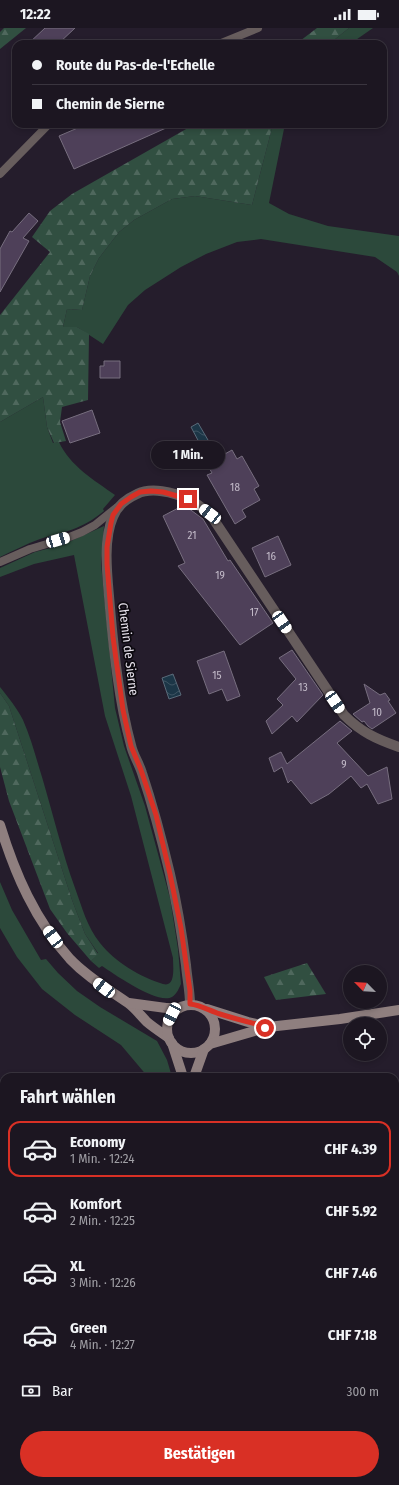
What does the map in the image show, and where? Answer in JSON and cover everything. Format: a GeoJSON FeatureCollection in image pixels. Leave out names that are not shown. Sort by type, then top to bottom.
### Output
{"type":"FeatureCollection","features":[{"type":"Feature","properties":{"kind":"main road"},"geometry":{"type":"LineString","coordinates":[[0,826],[23,888],[46,928],[71,960],[104,988],[129,1003],[147,1022],[179,1049],[187,1053],[196,1052],[268,1027],[333,1020],[399,1010]]}},
{"type":"Feature","properties":{"kind":"main road"},"geometry":{"type":"LineString","coordinates":[[129,1003],[166,1008],[178,1008],[190,1004],[268,1027]]}},
{"type":"Feature","properties":{"kind":"main road"},"geometry":{"type":"LineString","coordinates":[[178,1008],[172,1014],[168,1022],[167,1030],[182,1073]]}},
{"type":"Feature","properties":{"kind":"main road"},"geometry":{"type":"LineString","coordinates":[[196,1073],[207,1047],[214,1038],[215,1025],[213,1019],[205,1008]]}},
{"type":"Feature","properties":{"kind":"street","name":"Chemin de Sierne"},"geometry":{"type":"LineString","coordinates":[[190,1004],[190,991],[181,928],[170,874],[156,815],[141,770],[131,746],[123,710],[108,591],[107,547],[113,515],[121,504],[140,492],[163,492],[188,499],[210,514],[344,715],[363,731],[379,740],[399,746]]}},
{"type":"Feature","properties":{"kind":"lane"},"geometry":{"type":"LineString","coordinates":[[229,40],[258,28]]}},
{"type":"Feature","properties":{"kind":"lane"},"geometry":{"type":"LineString","coordinates":[[0,174],[45,128]]}},
{"type":"Feature","properties":{"kind":"lane"},"geometry":{"type":"LineString","coordinates":[[0,562],[30,549],[82,532],[95,525],[121,504]]}},
{"type":"Feature","properties":{"kind":"green space"},"geometry":{"type":"Polygon","coordinates":[[[4,28],[26,28],[0,49],[0,32],[4,28]]]}},
{"type":"Feature","properties":{"kind":"green space"},"geometry":{"type":"Polygon","coordinates":[[[317,28],[349,28],[334,40],[301,40],[317,28]]]}},
{"type":"Feature","properties":{"kind":"green space"},"geometry":{"type":"Polygon","coordinates":[[[349,28],[373,28],[356,40],[334,40],[349,28]]]}},
{"type":"Feature","properties":{"kind":"green space"},"geometry":{"type":"Polygon","coordinates":[[[188,128],[272,128],[252,205],[195,196],[172,199],[134,220],[119,232],[99,258],[90,276],[82,310],[67,309],[63,327],[77,327],[89,334],[88,400],[62,407],[60,422],[66,441],[54,443],[47,427],[43,397],[0,422],[0,315],[50,252],[32,237],[50,211],[72,194],[188,128]]]}},
{"type":"Feature","properties":{"kind":"green space"},"geometry":{"type":"Polygon","coordinates":[[[272,128],[284,128],[269,203],[289,214],[328,226],[399,236],[399,276],[397,272],[375,257],[261,239],[237,242],[206,254],[181,267],[145,290],[128,305],[103,344],[77,327],[63,327],[67,309],[82,310],[90,276],[99,258],[119,232],[134,220],[172,199],[195,196],[252,205],[272,128]]]}},
{"type":"Feature","properties":{"kind":"green space"},"geometry":{"type":"Polygon","coordinates":[[[43,397],[47,427],[53,443],[59,442],[69,458],[83,472],[115,495],[103,509],[104,511],[88,522],[73,529],[40,539],[0,557],[0,422],[43,397]]]}},
{"type":"Feature","properties":{"kind":"green space"},"geometry":{"type":"Polygon","coordinates":[[[104,526],[101,564],[115,708],[124,746],[145,806],[170,898],[178,949],[181,984],[174,996],[165,998],[157,997],[136,988],[102,966],[99,968],[91,961],[98,953],[85,934],[72,900],[9,706],[0,693],[0,687],[18,711],[26,727],[70,874],[85,917],[95,937],[106,950],[128,968],[154,981],[163,984],[170,983],[173,976],[173,958],[131,796],[105,716],[74,555],[34,564],[0,577],[0,568],[35,552],[62,545],[104,526]]]}},
{"type":"Feature","properties":{"kind":"green space"},"geometry":{"type":"Polygon","coordinates":[[[0,693],[9,706],[72,900],[85,934],[98,954],[91,961],[67,933],[50,909],[9,801],[0,767],[0,693]]]}},
{"type":"Feature","properties":{"kind":"green space"},"geometry":{"type":"Polygon","coordinates":[[[0,882],[12,910],[41,960],[46,959],[77,991],[100,1007],[157,1041],[167,1060],[171,1073],[145,1073],[121,1045],[75,1015],[42,989],[17,957],[0,928],[0,882]]]}},
{"type":"Feature","properties":{"kind":"green space"},"geometry":{"type":"Polygon","coordinates":[[[307,963],[326,994],[276,1000],[264,977],[307,963]]]}},
{"type":"Feature","properties":{"kind":"water"},"geometry":{"type":"Polygon","coordinates":[[[198,423],[208,440],[200,444],[191,427],[198,423]]]}},
{"type":"Feature","properties":{"kind":"water"},"geometry":{"type":"Polygon","coordinates":[[[173,674],[181,695],[169,699],[162,678],[173,674]]]}},
{"type":"Feature","properties":{"kind":"building"},"geometry":{"type":"Polygon","coordinates":[[[45,28],[75,28],[62,40],[32,40],[45,28]]]}},
{"type":"Feature","properties":{"kind":"building"},"geometry":{"type":"Polygon","coordinates":[[[78,128],[166,128],[74,169],[59,136],[78,128]]]}},
{"type":"Feature","properties":{"kind":"building"},"geometry":{"type":"Polygon","coordinates":[[[29,213],[38,221],[23,238],[29,241],[0,292],[0,249],[10,231],[12,232],[29,213]]]}},
{"type":"Feature","properties":{"kind":"building"},"geometry":{"type":"Polygon","coordinates":[[[104,361],[120,361],[120,378],[100,378],[100,366],[104,366],[104,361]]]}},
{"type":"Feature","properties":{"kind":"building"},"geometry":{"type":"Polygon","coordinates":[[[92,410],[100,433],[70,443],[62,421],[92,410]]]}},
{"type":"Feature","properties":{"kind":"building"},"geometry":{"type":"Polygon","coordinates":[[[232,450],[237,459],[242,456],[259,486],[254,489],[260,500],[242,510],[246,517],[235,524],[207,475],[212,473],[207,464],[232,450]]]}},
{"type":"Feature","properties":{"kind":"building"},"geometry":{"type":"Polygon","coordinates":[[[184,505],[203,519],[228,561],[230,560],[273,623],[240,645],[178,566],[185,563],[163,516],[184,505]]]}},
{"type":"Feature","properties":{"kind":"building"},"geometry":{"type":"Polygon","coordinates":[[[278,536],[291,565],[265,577],[252,548],[278,536]]]}},
{"type":"Feature","properties":{"kind":"building"},"geometry":{"type":"Polygon","coordinates":[[[292,650],[323,695],[297,722],[292,716],[272,734],[266,721],[283,705],[277,699],[296,679],[279,658],[292,650]]]}},
{"type":"Feature","properties":{"kind":"building"},"geometry":{"type":"Polygon","coordinates":[[[224,651],[240,696],[227,701],[222,689],[209,694],[197,661],[224,651]]]}},
{"type":"Feature","properties":{"kind":"building"},"geometry":{"type":"Polygon","coordinates":[[[364,684],[380,695],[385,693],[390,700],[388,701],[396,713],[372,729],[364,721],[362,722],[353,714],[370,703],[364,684]]]}},
{"type":"Feature","properties":{"kind":"building"},"geometry":{"type":"Polygon","coordinates":[[[340,721],[352,731],[337,743],[368,776],[387,767],[392,799],[378,804],[367,784],[361,788],[351,776],[329,794],[311,804],[291,780],[288,783],[282,767],[274,772],[269,758],[281,752],[287,764],[340,721]]]}},
{"type":"Feature","properties":{"kind":"route"},"geometry":{"type":"LineString","coordinates":[[188,499],[163,492],[140,492],[121,504],[113,515],[107,547],[107,564],[108,591],[119,684],[131,746],[141,770],[156,815],[170,874],[181,928],[190,991],[190,1004],[268,1027],[265,1028]]}}]}
